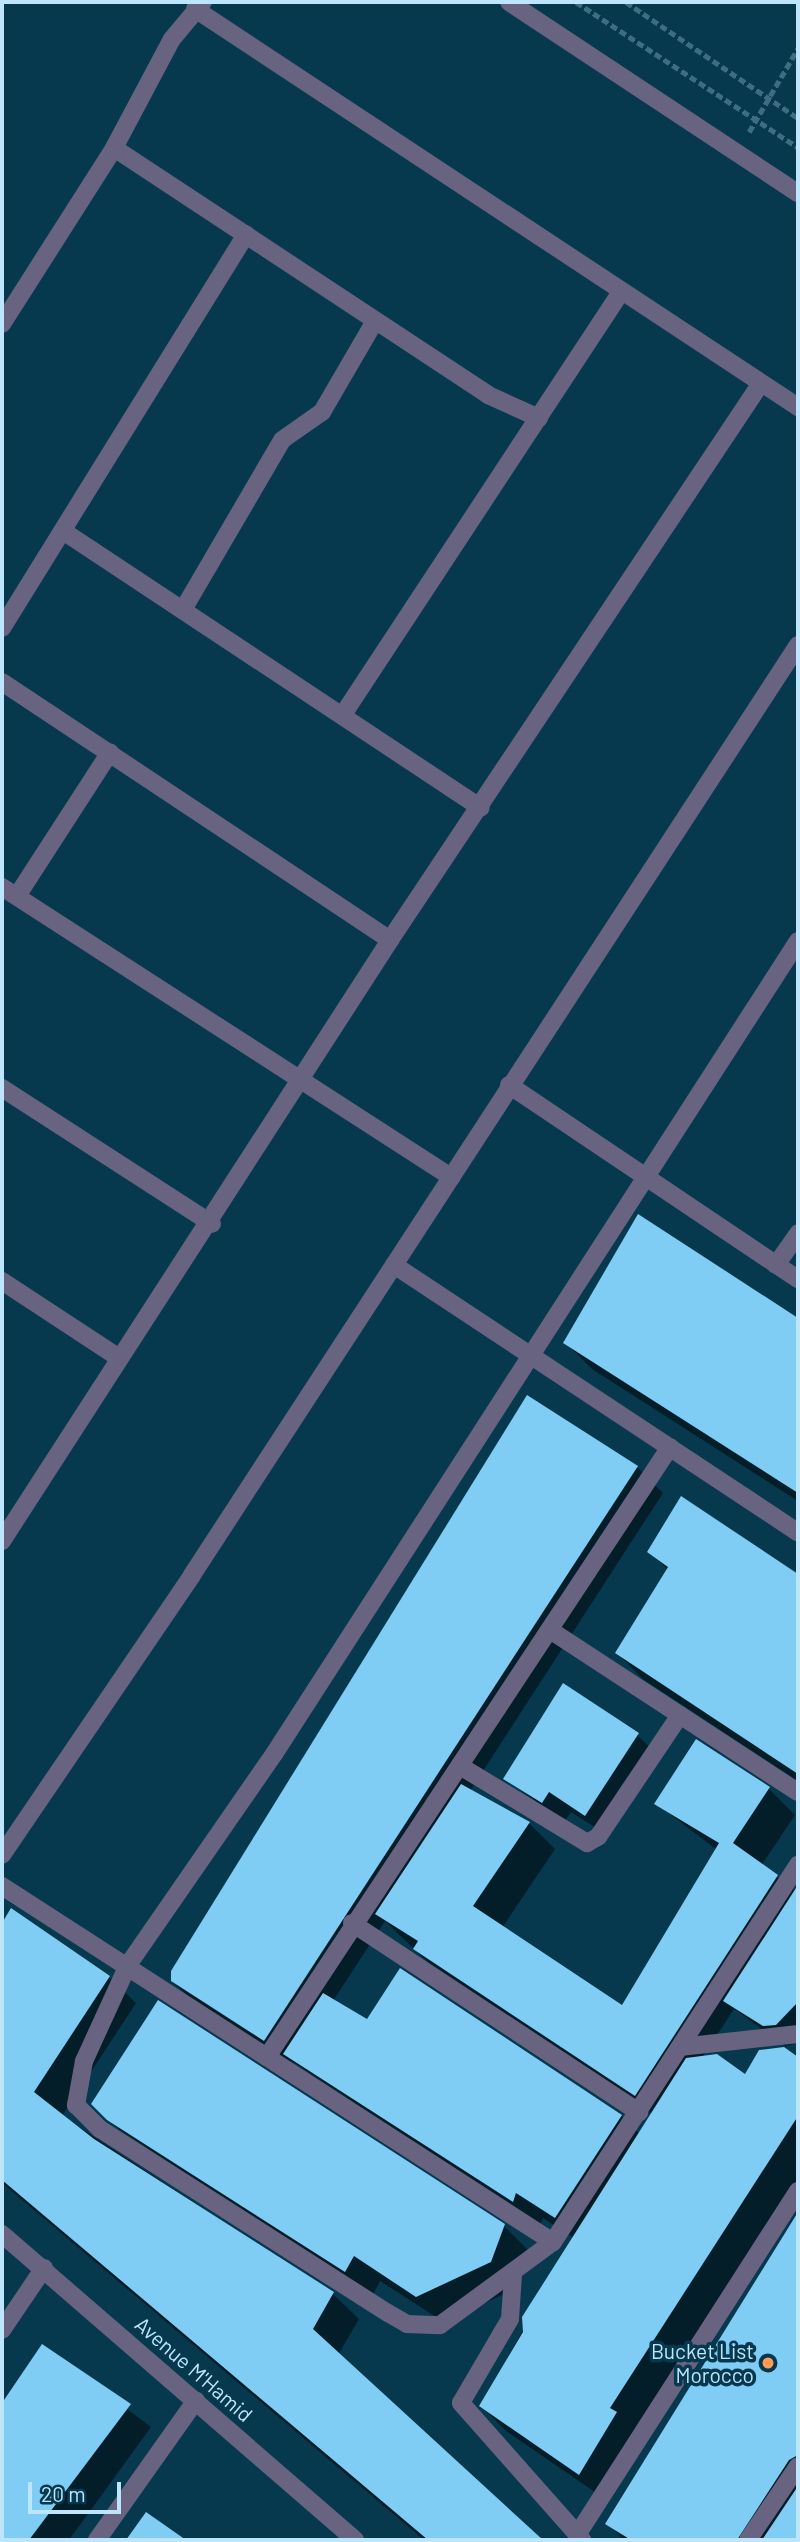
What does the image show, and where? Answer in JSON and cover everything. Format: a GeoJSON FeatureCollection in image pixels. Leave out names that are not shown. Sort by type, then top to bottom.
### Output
{"type":"FeatureCollection","features":[{"type":"Feature","properties":{"kind":"street"},"geometry":{"type":"LineString","coordinates":[[509,2],[798,193]]}},
{"type":"Feature","properties":{"kind":"street"},"geometry":{"type":"LineString","coordinates":[[2,324],[114,148],[199,6],[619,295],[798,407]]}},
{"type":"Feature","properties":{"kind":"street"},"geometry":{"type":"LineString","coordinates":[[114,148],[488,395],[539,418]]}},
{"type":"Feature","properties":{"kind":"street"},"geometry":{"type":"LineString","coordinates":[[2,628],[246,234]]}},
{"type":"Feature","properties":{"kind":"street"},"geometry":{"type":"LineString","coordinates":[[344,713],[619,295]]}},
{"type":"Feature","properties":{"kind":"street"},"geometry":{"type":"LineString","coordinates":[[184,608],[282,440],[321,412],[375,321]]}},
{"type":"Feature","properties":{"kind":"street"},"geometry":{"type":"LineString","coordinates":[[2,1541],[119,1358],[212,1224],[390,940],[481,808],[761,383]]}},
{"type":"Feature","properties":{"kind":"street"},"geometry":{"type":"LineString","coordinates":[[63,531],[344,713],[481,808]]}},
{"type":"Feature","properties":{"kind":"street"},"geometry":{"type":"LineString","coordinates":[[2,1856],[394,1265],[798,645]]}},
{"type":"Feature","properties":{"kind":"street"},"geometry":{"type":"LineString","coordinates":[[2,682],[390,940]]}},
{"type":"Feature","properties":{"kind":"street"},"geometry":{"type":"LineString","coordinates":[[110,752],[9,891],[451,1177]]}},
{"type":"Feature","properties":{"kind":"street"},"geometry":{"type":"LineString","coordinates":[[798,941],[644,1175],[531,1357],[128,1965],[76,2086],[76,2105],[100,2129],[407,2324],[440,2325],[513,2275],[553,2242],[798,1865]]}},
{"type":"Feature","properties":{"kind":"street"},"geometry":{"type":"LineString","coordinates":[[509,1085],[798,1279]]}},
{"type":"Feature","properties":{"kind":"street"},"geometry":{"type":"LineString","coordinates":[[2,1088],[212,1224]]}},
{"type":"Feature","properties":{"kind":"street"},"geometry":{"type":"LineString","coordinates":[[776,1265],[798,1233]]}},
{"type":"Feature","properties":{"kind":"street"},"geometry":{"type":"LineString","coordinates":[[394,1265],[798,1532]]}},
{"type":"Feature","properties":{"kind":"street"},"geometry":{"type":"LineString","coordinates":[[2,1281],[119,1358]]}},
{"type":"Feature","properties":{"kind":"street"},"geometry":{"type":"LineString","coordinates":[[267,2057],[352,1923],[460,1766],[670,1447]]}},
{"type":"Feature","properties":{"kind":"street"},"geometry":{"type":"LineString","coordinates":[[550,1630],[798,1792]]}},
{"type":"Feature","properties":{"kind":"street"},"geometry":{"type":"LineString","coordinates":[[460,1766],[587,1843],[598,1837],[680,1715]]}},
{"type":"Feature","properties":{"kind":"street"},"geometry":{"type":"LineString","coordinates":[[2,1886],[553,2242]]}},
{"type":"Feature","properties":{"kind":"street"},"geometry":{"type":"LineString","coordinates":[[352,1923],[639,2112]]}},
{"type":"Feature","properties":{"kind":"street"},"geometry":{"type":"LineString","coordinates":[[680,2047],[798,2034]]}},
{"type":"Feature","properties":{"kind":"street"},"geometry":{"type":"LineString","coordinates":[[513,2275],[510,2319],[461,2403],[580,2538],[798,2191]]}},
{"type":"Feature","properties":{"kind":"street","name":"Avenue M'Hamid"},"geometry":{"type":"LineString","coordinates":[[2,2234],[355,2540]]}},
{"type":"Feature","properties":{"kind":"street"},"geometry":{"type":"LineString","coordinates":[[2,2330],[44,2268]]}},
{"type":"Feature","properties":{"kind":"street"},"geometry":{"type":"LineString","coordinates":[[97,2540],[196,2400]]}},
{"type":"Feature","properties":{"kind":"street"},"geometry":{"type":"LineString","coordinates":[[748,2540],[798,2466]]}},
{"type":"Feature","properties":{"kind":"path"},"geometry":{"type":"LineString","coordinates":[[576,2],[798,147]]}},
{"type":"Feature","properties":{"kind":"path"},"geometry":{"type":"LineString","coordinates":[[626,2],[798,118]]}},
{"type":"Feature","properties":{"kind":"path"},"geometry":{"type":"LineString","coordinates":[[738,152],[767,96],[798,48]]}},
{"type":"Feature","properties":{"kind":"building"},"geometry":{"type":"Polygon","coordinates":[[[638,1214],[798,1318],[798,1493],[563,1343],[638,1214]]]}},
{"type":"Feature","properties":{"kind":"building"},"geometry":{"type":"Polygon","coordinates":[[[527,1395],[638,1466],[264,2041],[171,1981],[171,1971],[527,1395]]]}},
{"type":"Feature","properties":{"kind":"building"},"geometry":{"type":"Polygon","coordinates":[[[681,1496],[798,1574],[798,1774],[615,1653],[668,1567],[647,1552],[681,1496]]]}},
{"type":"Feature","properties":{"kind":"building"},"geometry":{"type":"Polygon","coordinates":[[[563,1683],[639,1733],[585,1816],[549,1792],[542,1803],[503,1779],[563,1683]]]}},
{"type":"Feature","properties":{"kind":"building"},"geometry":{"type":"Polygon","coordinates":[[[696,1739],[770,1787],[733,1843],[778,1875],[635,2096],[413,1949],[418,1941],[375,1914],[461,1784],[530,1822],[473,1906],[622,2005],[719,1843],[654,1804],[696,1739]]]}},
{"type":"Feature","properties":{"kind":"building"},"geometry":{"type":"Polygon","coordinates":[[[796,1888],[798,2002],[776,2025],[763,2026],[723,2001],[796,1888]]]}},
{"type":"Feature","properties":{"kind":"building"},"geometry":{"type":"Polygon","coordinates":[[[11,1908],[110,1976],[34,2092],[94,2139],[334,2292],[313,2329],[543,2540],[428,2540],[2,2180],[2,1923],[11,1908]]]}},
{"type":"Feature","properties":{"kind":"building"},"geometry":{"type":"Polygon","coordinates":[[[400,1968],[622,2115],[555,2218],[516,2193],[513,2202],[283,2054],[323,1993],[367,2019],[400,1968]]]}},
{"type":"Feature","properties":{"kind":"building"},"geometry":{"type":"Polygon","coordinates":[[[158,2000],[505,2224],[491,2262],[416,2297],[354,2256],[345,2272],[107,2120],[91,2104],[158,2000]]]}},
{"type":"Feature","properties":{"kind":"building"},"geometry":{"type":"Polygon","coordinates":[[[784,2047],[798,2057],[798,2116],[610,2408],[617,2412],[579,2475],[479,2406],[523,2332],[522,2317],[686,2058],[717,2054],[745,2074],[759,2050],[784,2047]]]}},
{"type":"Feature","properties":{"kind":"building"},"geometry":{"type":"Polygon","coordinates":[[[798,2212],[798,2455],[789,2460],[737,2540],[631,2540],[605,2524],[798,2212]]]}},
{"type":"Feature","properties":{"kind":"building"},"geometry":{"type":"Polygon","coordinates":[[[42,2344],[131,2404],[29,2540],[2,2540],[2,2403],[42,2344]]]}},
{"type":"Feature","properties":{"kind":"building"},"geometry":{"type":"Polygon","coordinates":[[[798,2486],[798,2540],[762,2540],[798,2486]]]}},
{"type":"Feature","properties":{"kind":"building"},"geometry":{"type":"Polygon","coordinates":[[[146,2512],[186,2540],[126,2540],[146,2512]]]}},
{"type":"Feature","properties":{"kind":"place","name":"Bucket List Morocco"},"geometry":{"type":"Point","coordinates":[768,2363]}}]}
